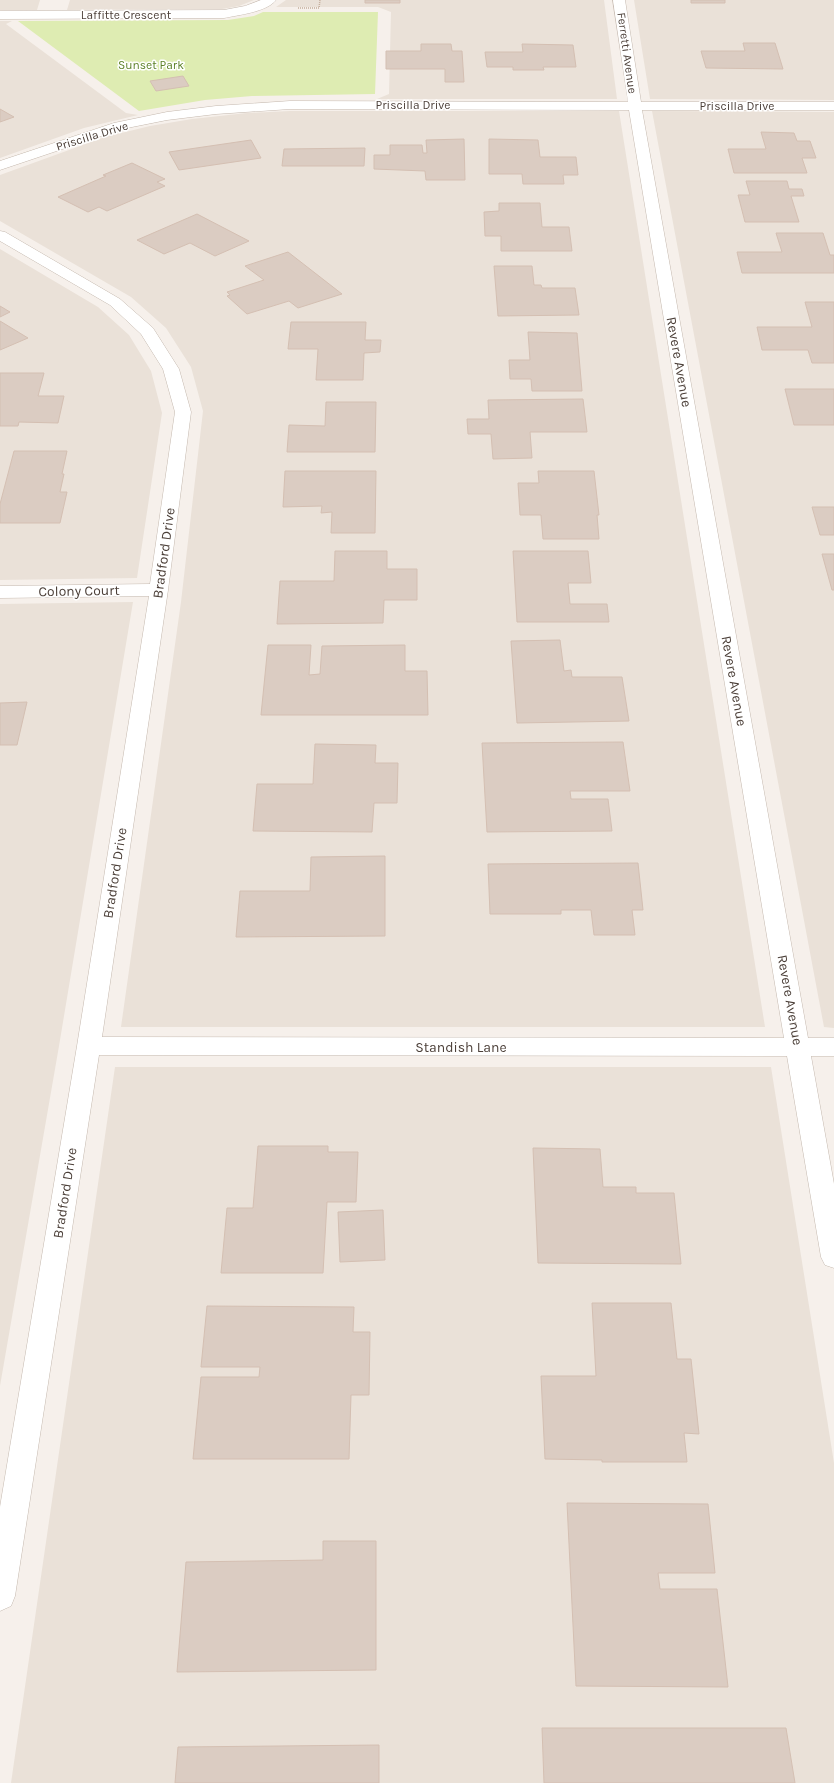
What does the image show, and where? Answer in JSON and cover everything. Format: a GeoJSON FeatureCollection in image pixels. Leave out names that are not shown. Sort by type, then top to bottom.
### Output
{"type":"FeatureCollection","features":[{"type":"Feature","properties":{"kind":"street"},"geometry":{"type":"LineString","coordinates":[[50,15],[55,0]]}},
{"type":"Feature","properties":{"kind":"street","name":"Laffitte Crescent"},"geometry":{"type":"LineString","coordinates":[[0,15],[224,14],[252,9],[270,0]]}},
{"type":"Feature","properties":{"kind":"street","name":"Ferretti Avenue"},"geometry":{"type":"LineString","coordinates":[[619,0],[634,105]]}},
{"type":"Feature","properties":{"kind":"street","name":"Priscilla Drive"},"geometry":{"type":"LineString","coordinates":[[0,166],[96,132],[116,127],[187,113],[244,107],[290,105],[834,106]]}},
{"type":"Feature","properties":{"kind":"street","name":"Revere Avenue"},"geometry":{"type":"LineString","coordinates":[[634,105],[834,1257]]}},
{"type":"Feature","properties":{"kind":"street","name":"Bradford Drive"},"geometry":{"type":"LineString","coordinates":[[0,234],[115,302],[147,331],[171,369],[183,412],[159,590],[89,1046],[0,1596]]}},
{"type":"Feature","properties":{"kind":"street","name":"Colony Court"},"geometry":{"type":"LineString","coordinates":[[0,592],[159,590]]}},
{"type":"Feature","properties":{"kind":"street","name":"Standish Lane"},"geometry":{"type":"LineString","coordinates":[[89,1046],[834,1047]]}},
{"type":"Feature","properties":{"kind":"shaded area"},"geometry":{"type":"Polygon","coordinates":[[[0,0],[40,0],[37,10],[0,10],[0,0]]]}},
{"type":"Feature","properties":{"kind":"shaded area"},"geometry":{"type":"Polygon","coordinates":[[[70,0],[254,0],[239,6],[222,9],[67,10],[70,0]]]}},
{"type":"Feature","properties":{"kind":"shaded area"},"geometry":{"type":"Polygon","coordinates":[[[286,0],[604,0],[617,99],[377,99],[389,94],[391,12],[378,7],[276,7],[286,0]]]}},
{"type":"Feature","properties":{"kind":"shaded area"},"geometry":{"type":"Polygon","coordinates":[[[634,0],[834,0],[834,100],[650,99],[634,0]]]}},
{"type":"Feature","properties":{"kind":"shaded area"},"geometry":{"type":"Polygon","coordinates":[[[0,21],[12,21],[6,24],[126,113],[138,115],[84,128],[0,158],[0,21]]]}},
{"type":"Feature","properties":{"kind":"shaded area"},"geometry":{"type":"Polygon","coordinates":[[[290,111],[619,111],[765,1027],[121,1027],[181,602],[203,411],[191,367],[166,328],[131,297],[0,221],[0,175],[105,137],[150,126],[192,119],[247,113],[290,111]]]}},
{"type":"Feature","properties":{"kind":"shaded area"},"geometry":{"type":"Polygon","coordinates":[[[652,111],[834,112],[834,1028],[824,1027],[652,111]]]}},
{"type":"Feature","properties":{"kind":"shaded area"},"geometry":{"type":"Polygon","coordinates":[[[0,249],[98,307],[129,335],[151,371],[162,413],[137,578],[0,580],[0,249]]]}},
{"type":"Feature","properties":{"kind":"shaded area"},"geometry":{"type":"Polygon","coordinates":[[[133,602],[59,1046],[0,1386],[0,604],[133,602]]]}},
{"type":"Feature","properties":{"kind":"shaded area"},"geometry":{"type":"Polygon","coordinates":[[[115,1067],[771,1067],[834,1463],[834,1783],[11,1783],[115,1067]]]}},
{"type":"Feature","properties":{"kind":"green space","name":"Sunset Park"},"geometry":{"type":"Polygon","coordinates":[[[263,12],[378,12],[375,94],[252,96],[205,100],[139,111],[18,21],[228,20],[254,16],[263,12]]]}},
{"type":"Feature","properties":{"kind":"building"},"geometry":{"type":"Polygon","coordinates":[[[365,0],[400,0],[400,3],[365,3],[365,0]]]}},
{"type":"Feature","properties":{"kind":"building"},"geometry":{"type":"Polygon","coordinates":[[[691,0],[725,0],[725,3],[691,3],[691,0]]]}},
{"type":"Feature","properties":{"kind":"building"},"geometry":{"type":"Polygon","coordinates":[[[743,43],[775,43],[783,69],[706,68],[701,51],[745,51],[743,43]]]}},
{"type":"Feature","properties":{"kind":"building"},"geometry":{"type":"Polygon","coordinates":[[[421,44],[451,44],[452,51],[462,51],[464,82],[445,82],[445,69],[386,69],[386,51],[421,51],[421,44]]]}},
{"type":"Feature","properties":{"kind":"building"},"geometry":{"type":"Polygon","coordinates":[[[522,44],[573,45],[576,67],[543,67],[544,70],[513,70],[513,67],[487,67],[485,52],[523,52],[522,44]]]}},
{"type":"Feature","properties":{"kind":"building"},"geometry":{"type":"Polygon","coordinates":[[[183,76],[189,86],[156,91],[150,81],[183,76]]]}},
{"type":"Feature","properties":{"kind":"building"},"geometry":{"type":"Polygon","coordinates":[[[0,109],[14,117],[0,122],[0,109]]]}},
{"type":"Feature","properties":{"kind":"building"},"geometry":{"type":"Polygon","coordinates":[[[761,132],[794,133],[797,141],[810,141],[816,158],[802,158],[807,173],[734,173],[728,149],[766,149],[761,132]]]}},
{"type":"Feature","properties":{"kind":"building"},"geometry":{"type":"Polygon","coordinates":[[[464,139],[465,180],[426,180],[425,171],[374,169],[374,155],[390,155],[390,145],[422,145],[423,153],[427,153],[426,140],[464,139]]]}},
{"type":"Feature","properties":{"kind":"building"},"geometry":{"type":"Polygon","coordinates":[[[489,139],[538,140],[540,157],[576,157],[578,175],[563,175],[564,184],[523,184],[522,174],[489,174],[489,139]]]}},
{"type":"Feature","properties":{"kind":"building"},"geometry":{"type":"Polygon","coordinates":[[[251,140],[261,158],[179,170],[169,152],[251,140]]]}},
{"type":"Feature","properties":{"kind":"building"},"geometry":{"type":"Polygon","coordinates":[[[365,148],[364,166],[282,166],[284,149],[365,148]]]}},
{"type":"Feature","properties":{"kind":"building"},"geometry":{"type":"Polygon","coordinates":[[[132,163],[165,179],[157,182],[165,186],[107,211],[99,207],[88,212],[58,197],[106,176],[103,175],[132,163]]]}},
{"type":"Feature","properties":{"kind":"building"},"geometry":{"type":"Polygon","coordinates":[[[746,181],[787,181],[789,189],[802,189],[804,196],[791,196],[799,222],[745,222],[738,195],[750,195],[746,181]]]}},
{"type":"Feature","properties":{"kind":"building"},"geometry":{"type":"Polygon","coordinates":[[[499,203],[540,203],[542,227],[569,227],[572,251],[501,251],[501,236],[485,236],[484,212],[499,211],[499,203]]]}},
{"type":"Feature","properties":{"kind":"building"},"geometry":{"type":"Polygon","coordinates":[[[197,214],[249,241],[215,256],[190,243],[164,254],[137,240],[197,214]]]}},
{"type":"Feature","properties":{"kind":"building"},"geometry":{"type":"Polygon","coordinates":[[[776,233],[823,233],[830,255],[834,255],[834,273],[742,273],[737,252],[782,252],[776,233]]]}},
{"type":"Feature","properties":{"kind":"building"},"geometry":{"type":"Polygon","coordinates":[[[288,252],[342,294],[298,308],[289,301],[247,314],[227,296],[230,295],[227,292],[264,280],[245,266],[288,252]]]}},
{"type":"Feature","properties":{"kind":"building"},"geometry":{"type":"Polygon","coordinates":[[[494,266],[532,266],[534,285],[541,285],[542,288],[575,288],[579,315],[498,316],[494,266]]]}},
{"type":"Feature","properties":{"kind":"building"},"geometry":{"type":"Polygon","coordinates":[[[805,302],[834,302],[834,363],[812,363],[808,350],[762,350],[757,327],[812,327],[805,302]]]}},
{"type":"Feature","properties":{"kind":"building"},"geometry":{"type":"Polygon","coordinates":[[[0,306],[10,312],[0,317],[0,306]]]}},
{"type":"Feature","properties":{"kind":"building"},"geometry":{"type":"Polygon","coordinates":[[[0,321],[28,338],[0,350],[0,321]]]}},
{"type":"Feature","properties":{"kind":"building"},"geometry":{"type":"Polygon","coordinates":[[[291,322],[366,322],[365,340],[381,340],[380,352],[364,353],[363,380],[316,380],[318,349],[288,349],[291,322]]]}},
{"type":"Feature","properties":{"kind":"building"},"geometry":{"type":"Polygon","coordinates":[[[528,332],[577,333],[582,391],[532,391],[531,379],[510,379],[509,360],[530,360],[528,332]]]}},
{"type":"Feature","properties":{"kind":"building"},"geometry":{"type":"Polygon","coordinates":[[[0,373],[44,373],[38,396],[64,396],[58,423],[19,422],[18,426],[0,426],[0,373]]]}},
{"type":"Feature","properties":{"kind":"building"},"geometry":{"type":"Polygon","coordinates":[[[785,389],[834,389],[834,425],[794,425],[785,389]]]}},
{"type":"Feature","properties":{"kind":"building"},"geometry":{"type":"Polygon","coordinates":[[[583,399],[587,432],[530,432],[532,458],[493,459],[491,434],[468,434],[467,419],[489,419],[488,400],[583,399]]]}},
{"type":"Feature","properties":{"kind":"building"},"geometry":{"type":"Polygon","coordinates":[[[326,402],[376,402],[375,452],[287,452],[289,425],[325,426],[326,402]]]}},
{"type":"Feature","properties":{"kind":"building"},"geometry":{"type":"Polygon","coordinates":[[[14,451],[67,451],[60,492],[67,492],[60,523],[0,523],[0,504],[14,451]]]}},
{"type":"Feature","properties":{"kind":"building"},"geometry":{"type":"Polygon","coordinates":[[[285,471],[376,471],[375,533],[331,533],[332,512],[321,513],[322,506],[283,507],[285,471]]]}},
{"type":"Feature","properties":{"kind":"building"},"geometry":{"type":"Polygon","coordinates":[[[538,471],[594,471],[599,515],[597,515],[599,539],[543,539],[541,515],[520,515],[518,483],[539,483],[538,471]]]}},
{"type":"Feature","properties":{"kind":"building"},"geometry":{"type":"Polygon","coordinates":[[[812,507],[834,507],[834,535],[820,535],[812,507]]]}},
{"type":"Feature","properties":{"kind":"building"},"geometry":{"type":"Polygon","coordinates":[[[335,551],[387,551],[387,569],[417,569],[417,600],[384,600],[383,623],[277,624],[280,581],[334,581],[335,551]]]}},
{"type":"Feature","properties":{"kind":"building"},"geometry":{"type":"Polygon","coordinates":[[[513,551],[588,551],[591,583],[568,583],[570,604],[607,604],[609,622],[517,622],[513,551]]]}},
{"type":"Feature","properties":{"kind":"building"},"geometry":{"type":"Polygon","coordinates":[[[822,554],[834,554],[834,590],[832,590],[822,554]]]}},
{"type":"Feature","properties":{"kind":"building"},"geometry":{"type":"Polygon","coordinates":[[[560,640],[564,671],[571,670],[572,677],[622,677],[629,721],[517,723],[511,641],[560,640]]]}},
{"type":"Feature","properties":{"kind":"building"},"geometry":{"type":"Polygon","coordinates":[[[268,645],[311,645],[309,675],[320,674],[322,646],[405,645],[405,671],[427,671],[428,715],[261,715],[268,645]]]}},
{"type":"Feature","properties":{"kind":"building"},"geometry":{"type":"Polygon","coordinates":[[[27,702],[17,745],[0,745],[0,703],[27,702]]]}},
{"type":"Feature","properties":{"kind":"building"},"geometry":{"type":"Polygon","coordinates":[[[623,742],[630,791],[570,791],[571,799],[608,799],[612,831],[487,832],[482,743],[623,742]]]}},
{"type":"Feature","properties":{"kind":"building"},"geometry":{"type":"Polygon","coordinates":[[[315,744],[376,745],[375,763],[398,763],[397,803],[374,803],[372,832],[253,831],[257,784],[313,784],[315,744]]]}},
{"type":"Feature","properties":{"kind":"building"},"geometry":{"type":"Polygon","coordinates":[[[385,856],[385,936],[236,937],[240,891],[310,891],[311,857],[385,856]]]}},
{"type":"Feature","properties":{"kind":"building"},"geometry":{"type":"Polygon","coordinates":[[[638,863],[643,910],[632,910],[635,935],[594,935],[591,910],[561,910],[561,914],[490,914],[488,864],[638,863]]]}},
{"type":"Feature","properties":{"kind":"building"},"geometry":{"type":"Polygon","coordinates":[[[258,1146],[328,1146],[328,1152],[358,1152],[356,1202],[327,1202],[323,1273],[221,1273],[227,1208],[253,1208],[258,1146]]]}},
{"type":"Feature","properties":{"kind":"building"},"geometry":{"type":"Polygon","coordinates":[[[533,1148],[600,1149],[603,1187],[636,1187],[636,1193],[674,1193],[681,1264],[538,1263],[533,1148]]]}},
{"type":"Feature","properties":{"kind":"building"},"geometry":{"type":"Polygon","coordinates":[[[383,1210],[385,1260],[340,1262],[338,1212],[383,1210]]]}},
{"type":"Feature","properties":{"kind":"building"},"geometry":{"type":"Polygon","coordinates":[[[592,1303],[671,1303],[677,1359],[691,1359],[699,1434],[684,1433],[687,1462],[602,1462],[602,1460],[545,1459],[541,1376],[596,1376],[592,1303]]]}},
{"type":"Feature","properties":{"kind":"building"},"geometry":{"type":"Polygon","coordinates":[[[207,1306],[354,1307],[353,1332],[370,1332],[369,1395],[351,1395],[349,1459],[193,1459],[201,1377],[259,1377],[260,1367],[201,1367],[207,1306]]]}},
{"type":"Feature","properties":{"kind":"building"},"geometry":{"type":"Polygon","coordinates":[[[567,1503],[708,1504],[715,1573],[658,1573],[660,1589],[717,1589],[728,1687],[576,1686],[567,1503]]]}},
{"type":"Feature","properties":{"kind":"building"},"geometry":{"type":"Polygon","coordinates":[[[323,1541],[376,1541],[376,1670],[177,1672],[186,1562],[323,1560],[323,1541]]]}},
{"type":"Feature","properties":{"kind":"building"},"geometry":{"type":"Polygon","coordinates":[[[542,1728],[786,1728],[795,1783],[544,1783],[542,1728]]]}},
{"type":"Feature","properties":{"kind":"building"},"geometry":{"type":"Polygon","coordinates":[[[379,1745],[379,1783],[175,1783],[178,1747],[379,1745]]]}}]}
